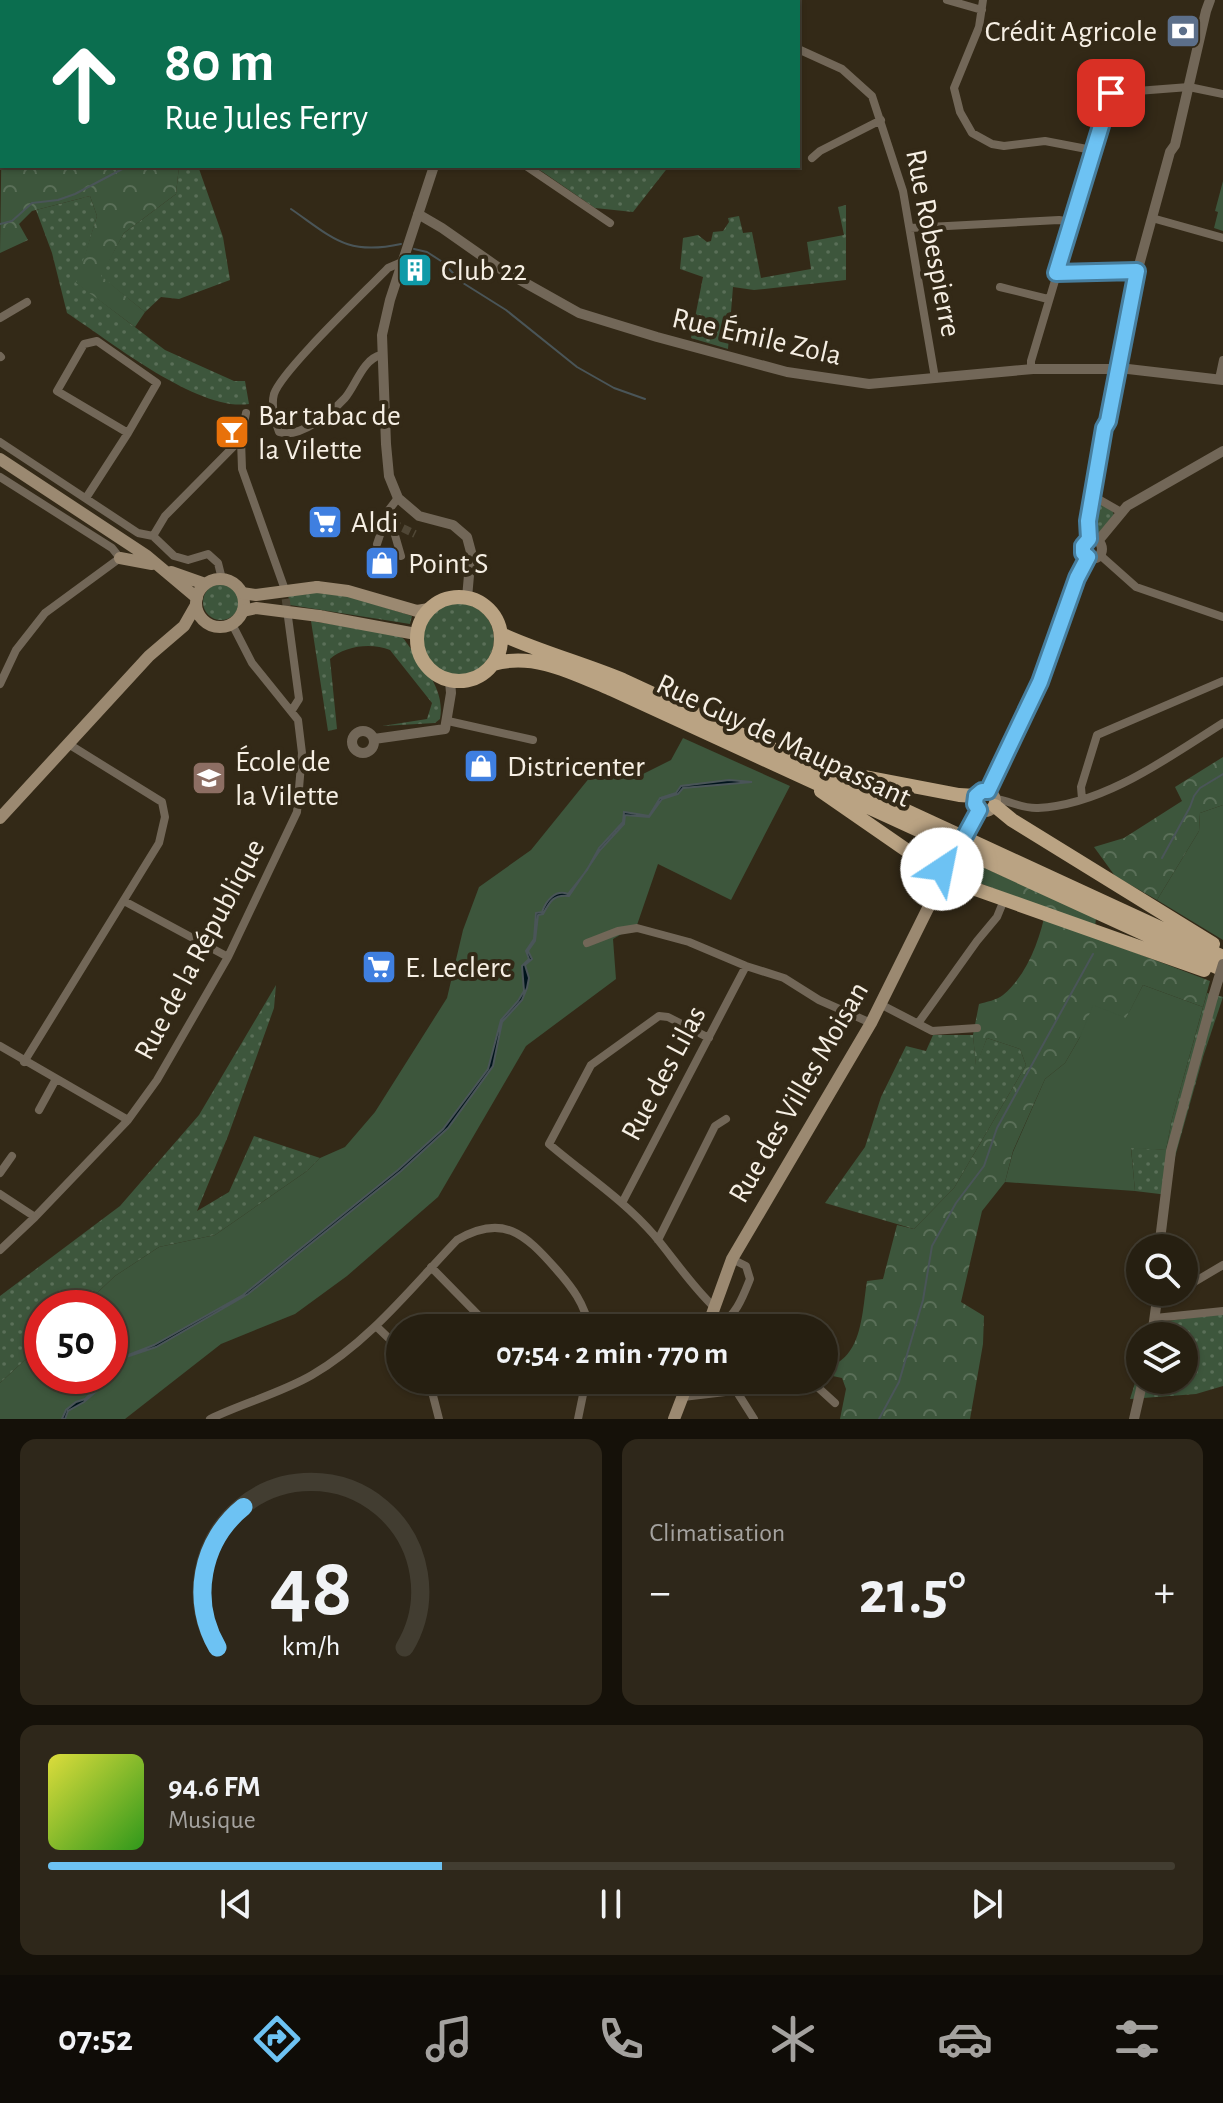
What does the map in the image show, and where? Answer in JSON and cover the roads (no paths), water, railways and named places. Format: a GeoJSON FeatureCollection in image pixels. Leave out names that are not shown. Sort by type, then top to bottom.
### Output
{"type":"FeatureCollection","features":[{"type":"Feature","properties":{"kind":"main road"},"geometry":{"type":"LineString","coordinates":[[0,459],[164,568],[196,601],[205,622]]}},
{"type":"Feature","properties":{"kind":"main road"},"geometry":{"type":"LineString","coordinates":[[120,558],[164,568],[205,584],[222,579],[234,583],[242,593],[243,611]]}},
{"type":"Feature","properties":{"kind":"main road"},"geometry":{"type":"LineString","coordinates":[[0,818],[149,656],[184,626],[205,584]]}},
{"type":"Feature","properties":{"kind":"main road"},"geometry":{"type":"LineString","coordinates":[[242,593],[256,595],[317,587],[348,591],[417,611],[429,609]]}},
{"type":"Feature","properties":{"kind":"main road"},"geometry":{"type":"LineString","coordinates":[[453,597],[467,598],[480,602],[497,622],[501,634],[498,655],[493,664],[474,679],[450,681],[438,676],[421,658],[416,634],[429,609],[440,601],[453,597]]}},
{"type":"Feature","properties":{"kind":"main road"},"geometry":{"type":"LineString","coordinates":[[184,626],[205,622],[220,627],[232,624],[243,611],[256,608],[416,634]]}},
{"type":"Feature","properties":{"kind":"main road","name":"Rue Guy de Maupassant"},"geometry":{"type":"LineString","coordinates":[[501,634],[527,647],[623,680],[1223,954]]}},
{"type":"Feature","properties":{"kind":"main road","name":"Rue Guy de Maupassant"},"geometry":{"type":"LineString","coordinates":[[493,664],[524,659],[570,672],[1223,970]]}},
{"type":"Feature","properties":{"kind":"main road"},"geometry":{"type":"LineString","coordinates":[[783,754],[848,775],[987,800],[1001,814],[1223,954]]}},
{"type":"Feature","properties":{"kind":"main road"},"geometry":{"type":"LineString","coordinates":[[814,781],[820,790],[843,807],[961,884],[1223,977]]}},
{"type":"Feature","properties":{"kind":"main road","name":"Rue des Villes Moisan"},"geometry":{"type":"LineString","coordinates":[[712,1314],[732,1259],[871,1023],[968,827],[987,800]]}},
{"type":"Feature","properties":{"kind":"main road"},"geometry":{"type":"LineString","coordinates":[[674,1419],[684,1394]]}},
{"type":"Feature","properties":{"kind":"street"},"geometry":{"type":"LineString","coordinates":[[947,0],[982,10]]}},
{"type":"Feature","properties":{"kind":"street"},"geometry":{"type":"LineString","coordinates":[[983,0],[979,27],[954,88],[960,112],[972,133],[992,144],[1004,146],[1045,141],[1092,150]]}},
{"type":"Feature","properties":{"kind":"street"},"geometry":{"type":"LineString","coordinates":[[1210,0],[1175,145],[1170,152],[1137,271],[1117,369],[1088,521],[1094,540],[1102,549],[1100,555],[1094,558],[1088,557],[1082,549],[1084,543],[1094,540],[1134,501],[1223,451]]}},
{"type":"Feature","properties":{"kind":"street","name":"Rue Robespierre"},"geometry":{"type":"LineString","coordinates":[[800,50],[830,61],[872,96],[903,191],[935,378]]}},
{"type":"Feature","properties":{"kind":"street"},"geometry":{"type":"LineString","coordinates":[[1031,369],[1048,299],[1111,93],[1189,87],[1223,94]]}},
{"type":"Feature","properties":{"kind":"street"},"geometry":{"type":"LineString","coordinates":[[812,158],[881,120]]}},
{"type":"Feature","properties":{"kind":"street"},"geometry":{"type":"LineString","coordinates":[[433,168],[385,319],[381,355],[389,476],[398,498],[419,516],[453,525],[467,537],[471,552],[467,598]]}},
{"type":"Feature","properties":{"kind":"street"},"geometry":{"type":"LineString","coordinates":[[529,168],[610,223]]}},
{"type":"Feature","properties":{"kind":"street","name":"Rue Émile Zola"},"geometry":{"type":"LineString","coordinates":[[418,214],[502,270],[579,313],[751,363],[869,384],[1031,369],[1117,369],[1221,380]]}},
{"type":"Feature","properties":{"kind":"street"},"geometry":{"type":"LineString","coordinates":[[1152,218],[1223,238]]}},
{"type":"Feature","properties":{"kind":"street"},"geometry":{"type":"LineString","coordinates":[[910,228],[1059,220],[1071,222]]}},
{"type":"Feature","properties":{"kind":"street"},"geometry":{"type":"LineString","coordinates":[[381,355],[368,362],[346,397],[328,413],[300,430],[285,434],[279,432],[274,397],[279,386],[303,356],[388,268],[404,256]]}},
{"type":"Feature","properties":{"kind":"street"},"geometry":{"type":"LineString","coordinates":[[1056,273],[1137,271]]}},
{"type":"Feature","properties":{"kind":"street"},"geometry":{"type":"LineString","coordinates":[[1000,287],[1048,299]]}},
{"type":"Feature","properties":{"kind":"street"},"geometry":{"type":"LineString","coordinates":[[0,318],[27,302]]}},
{"type":"Feature","properties":{"kind":"street"},"geometry":{"type":"LineString","coordinates":[[86,498],[128,433],[157,383],[97,341],[90,340],[84,344],[57,391],[128,433]]}},
{"type":"Feature","properties":{"kind":"street"},"geometry":{"type":"LineString","coordinates":[[1221,380],[1223,360]]}},
{"type":"Feature","properties":{"kind":"street"},"geometry":{"type":"LineString","coordinates":[[246,413],[241,439],[242,469],[284,587]]}},
{"type":"Feature","properties":{"kind":"street"},"geometry":{"type":"LineString","coordinates":[[153,536],[165,516],[241,439]]}},
{"type":"Feature","properties":{"kind":"street"},"geometry":{"type":"LineString","coordinates":[[0,442],[138,533],[153,536],[174,556],[188,560],[208,554],[218,563],[222,579]]}},
{"type":"Feature","properties":{"kind":"street"},"geometry":{"type":"LineString","coordinates":[[0,477],[112,548],[120,558],[45,613],[16,650],[0,684]]}},
{"type":"Feature","properties":{"kind":"street"},"geometry":{"type":"LineString","coordinates":[[1093,496],[1121,512]]}},
{"type":"Feature","properties":{"kind":"street"},"geometry":{"type":"LineString","coordinates":[[377,544],[388,511],[398,498]]}},
{"type":"Feature","properties":{"kind":"street"},"geometry":{"type":"LineString","coordinates":[[388,511],[401,556]]}},
{"type":"Feature","properties":{"kind":"street"},"geometry":{"type":"LineString","coordinates":[[1100,555],[1136,587],[1223,617]]}},
{"type":"Feature","properties":{"kind":"street"},"geometry":{"type":"LineString","coordinates":[[1088,557],[1077,578],[1040,682],[987,800],[1035,808],[1082,799],[1130,780],[1223,723]]}},
{"type":"Feature","properties":{"kind":"street"},"geometry":{"type":"LineString","coordinates":[[288,617],[299,699],[292,710]]}},
{"type":"Feature","properties":{"kind":"street","name":"Rue de la République"},"geometry":{"type":"LineString","coordinates":[[0,1250],[128,1120],[183,1039],[228,957],[297,812],[302,753],[298,720],[252,663],[232,624]]}},
{"type":"Feature","properties":{"kind":"street"},"geometry":{"type":"LineString","coordinates":[[374,739],[445,729],[450,681]]}},
{"type":"Feature","properties":{"kind":"street"},"geometry":{"type":"LineString","coordinates":[[1082,799],[1081,787],[1097,735],[1223,681]]}},
{"type":"Feature","properties":{"kind":"street"},"geometry":{"type":"LineString","coordinates":[[448,721],[533,740]]}},
{"type":"Feature","properties":{"kind":"street"},"geometry":{"type":"LineString","coordinates":[[24,1062],[159,843],[165,817],[162,802],[70,745]]}},
{"type":"Feature","properties":{"kind":"street"},"geometry":{"type":"LineString","coordinates":[[919,1022],[997,917],[1004,900]]}},
{"type":"Feature","properties":{"kind":"street"},"geometry":{"type":"LineString","coordinates":[[124,901],[228,957]]}},
{"type":"Feature","properties":{"kind":"street"},"geometry":{"type":"LineString","coordinates":[[587,943],[618,931],[637,928],[689,942],[784,978],[819,1000],[871,1023]]}},
{"type":"Feature","properties":{"kind":"street"},"geometry":{"type":"LineString","coordinates":[[1161,1234],[1171,1151],[1223,964]]}},
{"type":"Feature","properties":{"kind":"street","name":"Rue des Lilas"},"geometry":{"type":"LineString","coordinates":[[622,1203],[746,966]]}},
{"type":"Feature","properties":{"kind":"street"},"geometry":{"type":"LineString","coordinates":[[880,1004],[932,1031],[977,1028]]}},
{"type":"Feature","properties":{"kind":"street"},"geometry":{"type":"LineString","coordinates":[[709,1038],[668,1017],[659,1016],[591,1065],[549,1144],[622,1203],[658,1240],[687,1279],[714,1307]]}},
{"type":"Feature","properties":{"kind":"street"},"geometry":{"type":"LineString","coordinates":[[0,1046],[128,1120]]}},
{"type":"Feature","properties":{"kind":"street"},"geometry":{"type":"LineString","coordinates":[[39,1110],[56,1079]]}},
{"type":"Feature","properties":{"kind":"street"},"geometry":{"type":"LineString","coordinates":[[658,1240],[715,1126],[726,1119]]}},
{"type":"Feature","properties":{"kind":"street"},"geometry":{"type":"LineString","coordinates":[[0,1173],[12,1156]]}},
{"type":"Feature","properties":{"kind":"street"},"geometry":{"type":"LineString","coordinates":[[0,1194],[35,1217]]}},
{"type":"Feature","properties":{"kind":"street"},"geometry":{"type":"LineString","coordinates":[[210,1419],[309,1377],[339,1358],[376,1326],[457,1240],[472,1231],[507,1229],[530,1240],[567,1282],[580,1300],[584,1314]]}},
{"type":"Feature","properties":{"kind":"street"},"geometry":{"type":"LineString","coordinates":[[732,1259],[746,1266],[750,1279],[733,1314]]}},
{"type":"Feature","properties":{"kind":"street"},"geometry":{"type":"LineString","coordinates":[[1198,1280],[1223,1265]]}},
{"type":"Feature","properties":{"kind":"street"},"geometry":{"type":"LineString","coordinates":[[431,1267],[477,1314]]}},
{"type":"Feature","properties":{"kind":"street"},"geometry":{"type":"LineString","coordinates":[[1154,1322],[1157,1306]]}},
{"type":"Feature","properties":{"kind":"street"},"geometry":{"type":"LineString","coordinates":[[1155,1318],[1223,1311]]}},
{"type":"Feature","properties":{"kind":"street"},"geometry":{"type":"LineString","coordinates":[[376,1326],[386,1336]]}},
{"type":"Feature","properties":{"kind":"street"},"geometry":{"type":"LineString","coordinates":[[433,1394],[439,1419]]}},
{"type":"Feature","properties":{"kind":"street"},"geometry":{"type":"LineString","coordinates":[[578,1419],[583,1394]]}},
{"type":"Feature","properties":{"kind":"street"},"geometry":{"type":"LineString","coordinates":[[683,1397],[715,1394]]}},
{"type":"Feature","properties":{"kind":"street"},"geometry":{"type":"LineString","coordinates":[[738,1394],[754,1419]]}},
{"type":"Feature","properties":{"kind":"street"},"geometry":{"type":"LineString","coordinates":[[825,1394],[835,1403]]}},
{"type":"Feature","properties":{"kind":"street"},"geometry":{"type":"LineString","coordinates":[[1134,1419],[1140,1394]]}},
{"type":"Feature","properties":{"kind":"street"},"geometry":{"type":"LineString","coordinates":[[231,1408],[236,1419]]}},
{"type":"Feature","properties":{"kind":"water"},"geometry":{"type":"Polygon","coordinates":[[[729,780],[752,782],[683,788],[678,794],[662,799],[649,817],[625,815],[624,824],[589,866],[599,848],[623,822],[624,812],[649,816],[660,798],[676,793],[681,786],[729,780]]]}},
{"type":"Feature","properties":{"kind":"water"},"geometry":{"type":"Polygon","coordinates":[[[584,874],[569,896],[556,897],[543,914],[538,915],[535,941],[528,951],[532,959],[525,965],[529,978],[522,1000],[502,1022],[493,1066],[448,1128],[401,1171],[248,1294],[156,1347],[128,1356],[243,1295],[398,1170],[443,1129],[488,1069],[501,1020],[524,991],[522,966],[529,959],[526,951],[534,939],[536,913],[542,912],[555,895],[568,894],[584,874]]]}},
{"type":"Feature","properties":{"kind":"water"},"geometry":{"type":"Polygon","coordinates":[[[93,1394],[68,1411],[62,1419],[66,1410],[93,1394]]]}},
{"type":"Feature","properties":{"kind":"waterway"},"geometry":{"type":"LineString","coordinates":[[0,224],[12,221],[32,203],[75,194],[124,168]]}},
{"type":"Feature","properties":{"kind":"waterway"},"geometry":{"type":"LineString","coordinates":[[291,209],[330,236],[354,246],[367,248],[401,244]]}},
{"type":"Feature","properties":{"kind":"waterway"},"geometry":{"type":"LineString","coordinates":[[414,249],[427,252],[441,261],[463,283],[506,310],[577,367],[614,388],[645,399]]}},
{"type":"Feature","properties":{"kind":"waterway"},"geometry":{"type":"LineString","coordinates":[[1162,858],[1194,796],[1200,788],[1223,774]]}},
{"type":"Feature","properties":{"kind":"waterway"},"geometry":{"type":"LineString","coordinates":[[879,1419],[899,1382],[923,1300],[932,1246],[956,1203],[984,1166],[997,1128],[1093,954]]}},
{"type":"Feature","properties":{"kind":"tunnel"},"geometry":{"type":"LineString","coordinates":[[392,523],[415,534]]}},
{"type":"Feature","properties":{"kind":"tunnel"},"geometry":{"type":"LineString","coordinates":[[284,587],[288,616]]}},
{"type":"Feature","properties":{"kind":"place","name":"Crédit Agricole"},"geometry":{"type":"Point","coordinates":[1183,31]}},
{"type":"Feature","properties":{"kind":"place","name":"Club 22"},"geometry":{"type":"Point","coordinates":[415,270]}},
{"type":"Feature","properties":{"kind":"place","name":"Bar tabac de la Vilette"},"geometry":{"type":"Point","coordinates":[232,432]}},
{"type":"Feature","properties":{"kind":"place","name":"Aldi"},"geometry":{"type":"Point","coordinates":[325,522]}},
{"type":"Feature","properties":{"kind":"place","name":"Point S"},"geometry":{"type":"Point","coordinates":[382,563]}},
{"type":"Feature","properties":{"kind":"place","name":"Districenter"},"geometry":{"type":"Point","coordinates":[481,766]}},
{"type":"Feature","properties":{"kind":"place","name":"École de la Vilette"},"geometry":{"type":"Point","coordinates":[209,778]}},
{"type":"Feature","properties":{"kind":"place","name":"E. Leclerc"},"geometry":{"type":"Point","coordinates":[379,967]}}]}
